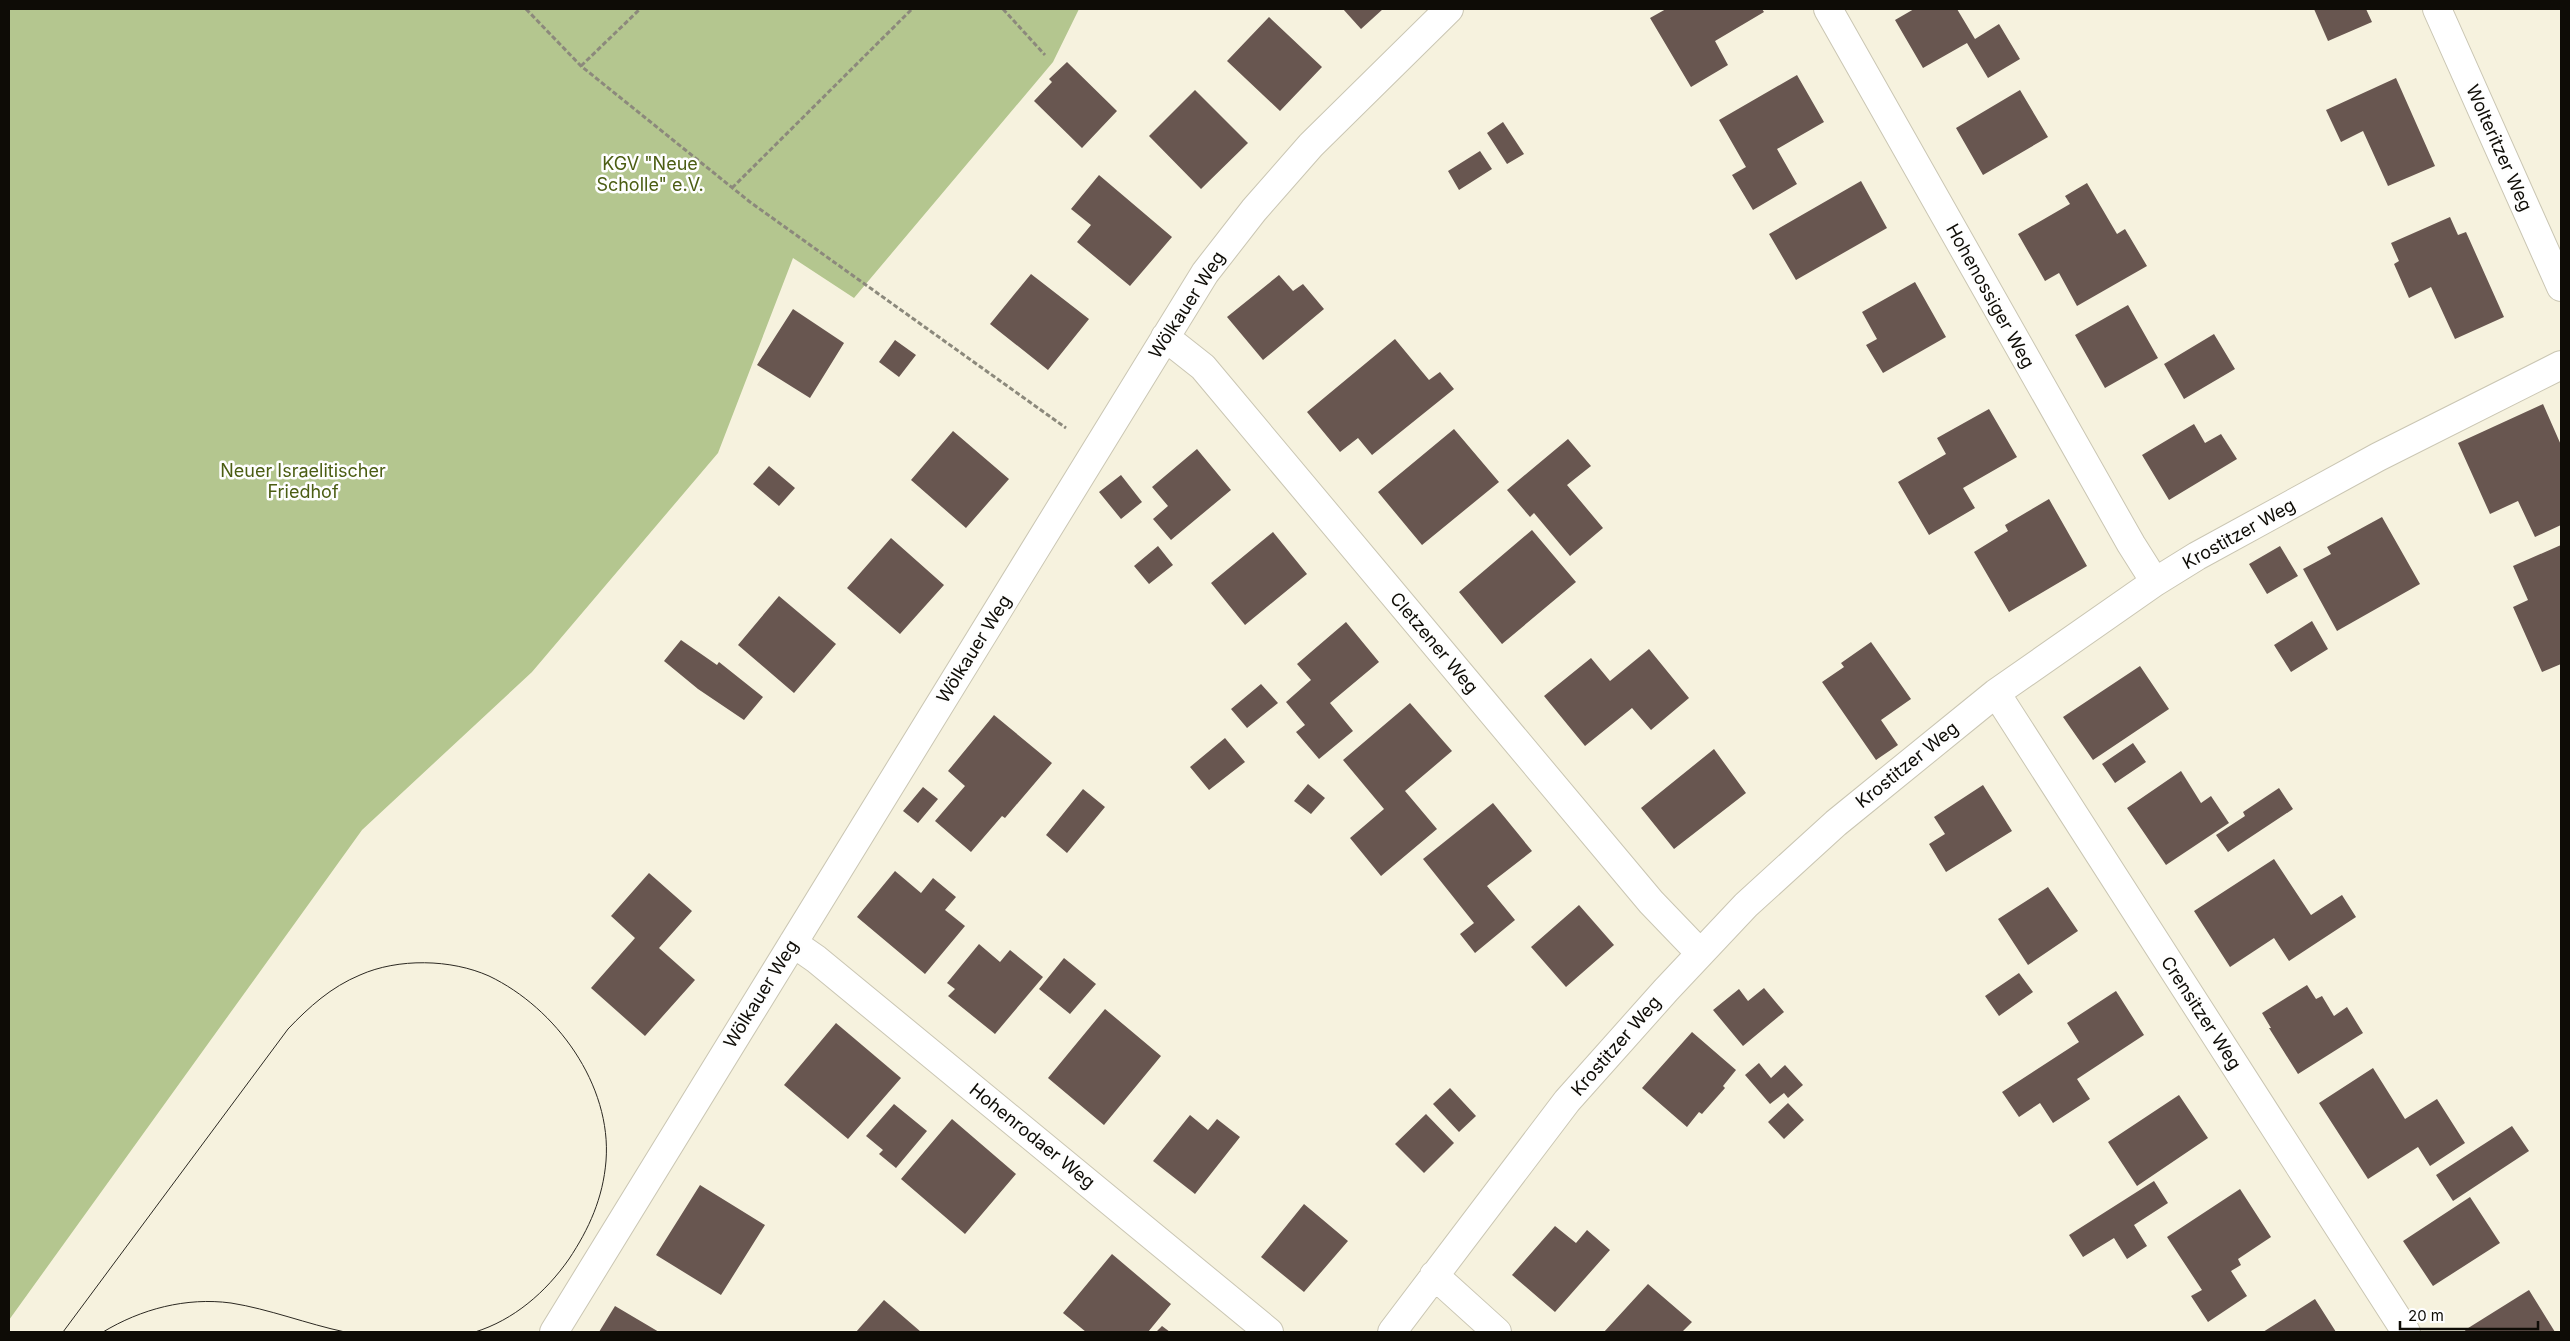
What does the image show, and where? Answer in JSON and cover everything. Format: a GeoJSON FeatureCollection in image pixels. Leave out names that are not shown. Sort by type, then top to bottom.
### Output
{"type":"FeatureCollection","features":[{"type":"Feature","properties":{"kind":"street","name":"Wölkauer Weg"},"geometry":{"type":"LineString","coordinates":[[554,1332],[1205,273],[1260,203],[1311,145],[1449,9]]}},
{"type":"Feature","properties":{"kind":"street","name":"Hohenossiger Weg"},"geometry":{"type":"LineString","coordinates":[[1828,9],[2130,544],[2155,582]]}},
{"type":"Feature","properties":{"kind":"street","name":"Wolteritzer Weg"},"geometry":{"type":"LineString","coordinates":[[2436,9],[2561,286]]}},
{"type":"Feature","properties":{"kind":"street","name":"Cletzener Weg"},"geometry":{"type":"LineString","coordinates":[[1165,337],[1203,367],[1651,902],[1700,953]]}},
{"type":"Feature","properties":{"kind":"street","name":"Krostitzer Weg"},"geometry":{"type":"LineString","coordinates":[[1392,1332],[1568,1101],[1700,953],[1746,905],[1836,823],[1996,694],[2155,582],[2197,556],[2378,457],[2561,365]]}},
{"type":"Feature","properties":{"kind":"street","name":"Crensitzer Weg"},"geometry":{"type":"LineString","coordinates":[[1996,694],[2406,1332]]}},
{"type":"Feature","properties":{"kind":"street","name":"Hohenrodaer Weg"},"geometry":{"type":"LineString","coordinates":[[793,943],[816,958],[1269,1332]]}},
{"type":"Feature","properties":{"kind":"street"},"geometry":{"type":"LineString","coordinates":[[1434,1275],[1497,1332]]}},
{"type":"Feature","properties":{"kind":"path"},"geometry":{"type":"LineString","coordinates":[[526,9],[581,66],[732,188],[1097,450]]}},
{"type":"Feature","properties":{"kind":"path"},"geometry":{"type":"LineString","coordinates":[[581,66],[640,9]]}},
{"type":"Feature","properties":{"kind":"path"},"geometry":{"type":"LineString","coordinates":[[732,188],[912,9]]}},
{"type":"Feature","properties":{"kind":"path"},"geometry":{"type":"LineString","coordinates":[[1004,9],[1045,55]]}},
{"type":"Feature","properties":{"kind":"green space","name":"Neuer Israelitischer Friedhof"},"geometry":{"type":"Polygon","coordinates":[[[9,9],[1079,9],[1053,62],[854,298],[793,258],[718,453],[532,672],[362,830],[9,1320],[9,9]]]}},
{"type":"Feature","properties":{"kind":"building"},"geometry":{"type":"Polygon","coordinates":[[[1343,9],[1383,9],[1361,29],[1343,9]]]}},
{"type":"Feature","properties":{"kind":"building"},"geometry":{"type":"Polygon","coordinates":[[[1666,9],[1762,9],[1764,12],[1715,41],[1728,65],[1691,87],[1650,18],[1666,9]]]}},
{"type":"Feature","properties":{"kind":"building"},"geometry":{"type":"Polygon","coordinates":[[[1914,9],[1957,9],[1975,39],[1999,24],[2020,59],[1988,78],[1967,43],[1923,68],[1895,20],[1914,9]]]}},
{"type":"Feature","properties":{"kind":"building"},"geometry":{"type":"Polygon","coordinates":[[[2314,9],[2366,9],[2372,22],[2328,41],[2314,9]]]}},
{"type":"Feature","properties":{"kind":"building"},"geometry":{"type":"Polygon","coordinates":[[[1269,17],[1322,67],[1280,111],[1227,61],[1269,17]]]}},
{"type":"Feature","properties":{"kind":"building"},"geometry":{"type":"Polygon","coordinates":[[[1067,62],[1117,111],[1082,148],[1034,101],[1052,82],[1049,79],[1067,62]]]}},
{"type":"Feature","properties":{"kind":"building"},"geometry":{"type":"Polygon","coordinates":[[[1797,75],[1824,122],[1777,149],[1797,184],[1753,210],[1732,175],[1746,167],[1719,120],[1797,75]]]}},
{"type":"Feature","properties":{"kind":"building"},"geometry":{"type":"Polygon","coordinates":[[[2396,78],[2435,166],[2388,186],[2363,131],[2341,142],[2326,110],[2396,78]]]}},
{"type":"Feature","properties":{"kind":"building"},"geometry":{"type":"Polygon","coordinates":[[[1195,90],[1248,143],[1201,189],[1149,136],[1195,90]]]}},
{"type":"Feature","properties":{"kind":"building"},"geometry":{"type":"Polygon","coordinates":[[[2020,90],[2048,137],[1983,175],[1956,128],[2020,90]]]}},
{"type":"Feature","properties":{"kind":"building"},"geometry":{"type":"Polygon","coordinates":[[[1503,122],[1524,154],[1507,164],[1487,133],[1503,122]]]}},
{"type":"Feature","properties":{"kind":"building"},"geometry":{"type":"Polygon","coordinates":[[[1480,151],[1492,169],[1459,190],[1448,171],[1480,151]]]}},
{"type":"Feature","properties":{"kind":"building"},"geometry":{"type":"Polygon","coordinates":[[[1099,175],[1172,237],[1130,286],[1077,242],[1091,225],[1071,209],[1099,175]]]}},
{"type":"Feature","properties":{"kind":"building"},"geometry":{"type":"Polygon","coordinates":[[[1861,181],[1887,228],[1796,280],[1769,234],[1861,181]]]}},
{"type":"Feature","properties":{"kind":"building"},"geometry":{"type":"Polygon","coordinates":[[[2087,183],[2117,234],[2125,229],[2147,266],[2077,306],[2059,273],[2045,281],[2018,234],[2070,204],[2065,196],[2087,183]]]}},
{"type":"Feature","properties":{"kind":"building"},"geometry":{"type":"Polygon","coordinates":[[[2450,217],[2458,235],[2466,232],[2504,317],[2455,339],[2431,287],[2409,298],[2394,264],[2399,261],[2391,243],[2450,217]]]}},
{"type":"Feature","properties":{"kind":"building"},"geometry":{"type":"Polygon","coordinates":[[[1031,274],[1089,319],[1048,370],[990,324],[1031,274]]]}},
{"type":"Feature","properties":{"kind":"building"},"geometry":{"type":"Polygon","coordinates":[[[1279,275],[1293,291],[1303,284],[1324,309],[1263,360],[1227,317],[1279,275]]]}},
{"type":"Feature","properties":{"kind":"building"},"geometry":{"type":"Polygon","coordinates":[[[1915,282],[1946,337],[1883,373],[1866,345],[1877,339],[1862,312],[1915,282]]]}},
{"type":"Feature","properties":{"kind":"building"},"geometry":{"type":"Polygon","coordinates":[[[2128,305],[2158,358],[2105,388],[2075,335],[2128,305]]]}},
{"type":"Feature","properties":{"kind":"building"},"geometry":{"type":"Polygon","coordinates":[[[793,309],[844,343],[810,398],[757,365],[793,309]]]}},
{"type":"Feature","properties":{"kind":"building"},"geometry":{"type":"Polygon","coordinates":[[[2214,334],[2235,369],[2184,399],[2164,364],[2214,334]]]}},
{"type":"Feature","properties":{"kind":"building"},"geometry":{"type":"Polygon","coordinates":[[[1395,339],[1429,380],[1440,372],[1454,389],[1372,455],[1358,438],[1340,452],[1307,412],[1395,339]]]}},
{"type":"Feature","properties":{"kind":"building"},"geometry":{"type":"Polygon","coordinates":[[[895,340],[916,355],[899,377],[879,362],[895,340]]]}},
{"type":"Feature","properties":{"kind":"building"},"geometry":{"type":"Polygon","coordinates":[[[2543,404],[2561,445],[2561,525],[2535,537],[2518,501],[2490,514],[2458,443],[2543,404]]]}},
{"type":"Feature","properties":{"kind":"building"},"geometry":{"type":"Polygon","coordinates":[[[1989,409],[2017,457],[1963,488],[1975,508],[1929,535],[1898,482],[1946,454],[1937,438],[1989,409]]]}},
{"type":"Feature","properties":{"kind":"building"},"geometry":{"type":"Polygon","coordinates":[[[2194,424],[2205,443],[2221,434],[2237,459],[2169,500],[2142,455],[2194,424]]]}},
{"type":"Feature","properties":{"kind":"building"},"geometry":{"type":"Polygon","coordinates":[[[1454,429],[1499,482],[1422,545],[1378,492],[1454,429]]]}},
{"type":"Feature","properties":{"kind":"building"},"geometry":{"type":"Polygon","coordinates":[[[953,431],[1009,479],[966,528],[911,480],[953,431]]]}},
{"type":"Feature","properties":{"kind":"building"},"geometry":{"type":"Polygon","coordinates":[[[1568,439],[1591,466],[1567,485],[1603,528],[1570,556],[1534,513],[1530,517],[1507,490],[1568,439]]]}},
{"type":"Feature","properties":{"kind":"building"},"geometry":{"type":"Polygon","coordinates":[[[1197,449],[1231,490],[1171,540],[1153,519],[1168,506],[1152,487],[1197,449]]]}},
{"type":"Feature","properties":{"kind":"building"},"geometry":{"type":"Polygon","coordinates":[[[769,466],[795,488],[779,506],[753,484],[769,466]]]}},
{"type":"Feature","properties":{"kind":"building"},"geometry":{"type":"Polygon","coordinates":[[[1121,475],[1142,502],[1121,519],[1099,492],[1121,475]]]}},
{"type":"Feature","properties":{"kind":"building"},"geometry":{"type":"Polygon","coordinates":[[[2049,499],[2087,566],[2009,612],[1974,552],[2008,531],[2005,525],[2049,499]]]}},
{"type":"Feature","properties":{"kind":"building"},"geometry":{"type":"Polygon","coordinates":[[[2382,517],[2420,584],[2337,631],[2303,569],[2331,554],[2327,547],[2382,517]]]}},
{"type":"Feature","properties":{"kind":"building"},"geometry":{"type":"Polygon","coordinates":[[[1532,530],[1576,582],[1502,644],[1459,592],[1532,530]]]}},
{"type":"Feature","properties":{"kind":"building"},"geometry":{"type":"Polygon","coordinates":[[[1273,532],[1307,574],[1245,625],[1211,583],[1273,532]]]}},
{"type":"Feature","properties":{"kind":"building"},"geometry":{"type":"Polygon","coordinates":[[[891,538],[944,585],[900,634],[847,588],[891,538]]]}},
{"type":"Feature","properties":{"kind":"building"},"geometry":{"type":"Polygon","coordinates":[[[2561,545],[2561,664],[2542,672],[2513,607],[2528,600],[2513,566],[2561,545]]]}},
{"type":"Feature","properties":{"kind":"building"},"geometry":{"type":"Polygon","coordinates":[[[1158,546],[1173,565],[1149,584],[1134,566],[1158,546]]]}},
{"type":"Feature","properties":{"kind":"building"},"geometry":{"type":"Polygon","coordinates":[[[2280,546],[2298,576],[2267,594],[2249,564],[2280,546]]]}},
{"type":"Feature","properties":{"kind":"building"},"geometry":{"type":"Polygon","coordinates":[[[779,596],[836,644],[794,693],[738,645],[779,596]]]}},
{"type":"Feature","properties":{"kind":"building"},"geometry":{"type":"Polygon","coordinates":[[[2312,621],[2328,649],[2291,672],[2274,645],[2312,621]]]}},
{"type":"Feature","properties":{"kind":"building"},"geometry":{"type":"Polygon","coordinates":[[[1346,622],[1379,662],[1330,703],[1353,731],[1319,759],[1296,732],[1305,725],[1286,702],[1311,680],[1297,664],[1346,622]]]}},
{"type":"Feature","properties":{"kind":"building"},"geometry":{"type":"Polygon","coordinates":[[[681,640],[717,665],[719,662],[763,697],[744,720],[698,689],[664,661],[681,640]]]}},
{"type":"Feature","properties":{"kind":"building"},"geometry":{"type":"Polygon","coordinates":[[[1871,642],[1911,699],[1881,720],[1898,745],[1876,760],[1822,682],[1844,667],[1841,663],[1871,642]]]}},
{"type":"Feature","properties":{"kind":"building"},"geometry":{"type":"Polygon","coordinates":[[[1649,649],[1689,698],[1651,730],[1632,708],[1585,746],[1544,696],[1591,658],[1610,681],[1649,649]]]}},
{"type":"Feature","properties":{"kind":"building"},"geometry":{"type":"Polygon","coordinates":[[[2140,666],[2169,709],[2093,760],[2063,717],[2140,666]]]}},
{"type":"Feature","properties":{"kind":"building"},"geometry":{"type":"Polygon","coordinates":[[[1261,684],[1278,703],[1247,728],[1231,709],[1261,684]]]}},
{"type":"Feature","properties":{"kind":"building"},"geometry":{"type":"Polygon","coordinates":[[[1410,703],[1452,751],[1405,791],[1437,829],[1381,876],[1350,838],[1384,809],[1343,760],[1410,703]]]}},
{"type":"Feature","properties":{"kind":"building"},"geometry":{"type":"Polygon","coordinates":[[[994,715],[1052,763],[1005,818],[1002,816],[971,852],[935,821],[965,786],[948,771],[994,715]]]}},
{"type":"Feature","properties":{"kind":"building"},"geometry":{"type":"Polygon","coordinates":[[[1225,738],[1245,762],[1209,790],[1190,767],[1225,738]]]}},
{"type":"Feature","properties":{"kind":"building"},"geometry":{"type":"Polygon","coordinates":[[[2133,743],[2146,762],[2115,783],[2102,764],[2133,743]]]}},
{"type":"Feature","properties":{"kind":"building"},"geometry":{"type":"Polygon","coordinates":[[[1714,749],[1746,793],[1674,849],[1641,808],[1714,749]]]}},
{"type":"Feature","properties":{"kind":"building"},"geometry":{"type":"Polygon","coordinates":[[[2181,771],[2201,803],[2211,796],[2229,823],[2166,865],[2127,808],[2181,771]]]}},
{"type":"Feature","properties":{"kind":"building"},"geometry":{"type":"Polygon","coordinates":[[[1308,784],[1325,798],[1311,814],[1294,801],[1308,784]]]}},
{"type":"Feature","properties":{"kind":"building"},"geometry":{"type":"Polygon","coordinates":[[[1983,785],[2012,831],[1946,872],[1929,844],[1945,834],[1934,817],[1983,785]]]}},
{"type":"Feature","properties":{"kind":"building"},"geometry":{"type":"Polygon","coordinates":[[[923,787],[938,799],[918,823],[903,811],[923,787]]]}},
{"type":"Feature","properties":{"kind":"building"},"geometry":{"type":"Polygon","coordinates":[[[2279,788],[2293,809],[2228,852],[2216,835],[2245,816],[2243,812],[2279,788]]]}},
{"type":"Feature","properties":{"kind":"building"},"geometry":{"type":"Polygon","coordinates":[[[1083,789],[1105,807],[1067,853],[1046,835],[1083,789]]]}},
{"type":"Feature","properties":{"kind":"building"},"geometry":{"type":"Polygon","coordinates":[[[1493,803],[1532,851],[1487,886],[1515,920],[1475,953],[1460,934],[1474,923],[1423,859],[1493,803]]]}},
{"type":"Feature","properties":{"kind":"building"},"geometry":{"type":"Polygon","coordinates":[[[2274,859],[2311,915],[2342,895],[2356,917],[2289,961],[2274,938],[2230,967],[2194,911],[2274,859]]]}},
{"type":"Feature","properties":{"kind":"building"},"geometry":{"type":"Polygon","coordinates":[[[895,871],[921,893],[933,878],[956,897],[945,910],[965,926],[925,974],[857,917],[895,871]]]}},
{"type":"Feature","properties":{"kind":"building"},"geometry":{"type":"Polygon","coordinates":[[[649,873],[692,911],[659,948],[695,980],[645,1036],[591,988],[635,938],[611,916],[649,873]]]}},
{"type":"Feature","properties":{"kind":"building"},"geometry":{"type":"Polygon","coordinates":[[[2048,887],[2078,931],[2028,965],[1998,919],[2048,887]]]}},
{"type":"Feature","properties":{"kind":"building"},"geometry":{"type":"Polygon","coordinates":[[[1579,905],[1614,945],[1566,987],[1531,947],[1579,905]]]}},
{"type":"Feature","properties":{"kind":"building"},"geometry":{"type":"Polygon","coordinates":[[[979,944],[1000,962],[1010,950],[1043,977],[995,1034],[948,996],[955,989],[947,983],[979,944]]]}},
{"type":"Feature","properties":{"kind":"building"},"geometry":{"type":"Polygon","coordinates":[[[1064,958],[1096,984],[1070,1014],[1039,989],[1064,958]]]}},
{"type":"Feature","properties":{"kind":"building"},"geometry":{"type":"Polygon","coordinates":[[[2019,973],[2033,992],[1999,1016],[1985,996],[2019,973]]]}},
{"type":"Feature","properties":{"kind":"building"},"geometry":{"type":"Polygon","coordinates":[[[2307,985],[2316,999],[2322,996],[2334,1016],[2347,1007],[2363,1033],[2298,1074],[2269,1028],[2271,1028],[2262,1013],[2307,985]]]}},
{"type":"Feature","properties":{"kind":"building"},"geometry":{"type":"Polygon","coordinates":[[[1764,988],[1784,1012],[1743,1046],[1713,1010],[1739,989],[1748,1001],[1764,988]]]}},
{"type":"Feature","properties":{"kind":"building"},"geometry":{"type":"Polygon","coordinates":[[[2116,991],[2144,1035],[2077,1079],[2090,1099],[2053,1123],[2040,1103],[2019,1117],[2002,1092],[2079,1042],[2067,1023],[2116,991]]]}},
{"type":"Feature","properties":{"kind":"building"},"geometry":{"type":"Polygon","coordinates":[[[1105,1009],[1161,1056],[1104,1125],[1048,1078],[1105,1009]]]}},
{"type":"Feature","properties":{"kind":"building"},"geometry":{"type":"Polygon","coordinates":[[[836,1023],[901,1078],[848,1139],[784,1085],[836,1023]]]}},
{"type":"Feature","properties":{"kind":"building"},"geometry":{"type":"Polygon","coordinates":[[[1692,1032],[1736,1070],[1723,1086],[1725,1088],[1702,1114],[1699,1112],[1687,1127],[1642,1088],[1692,1032]]]}},
{"type":"Feature","properties":{"kind":"building"},"geometry":{"type":"Polygon","coordinates":[[[1759,1063],[1771,1078],[1785,1065],[1803,1085],[1788,1098],[1784,1093],[1770,1104],[1745,1075],[1759,1063]]]}},
{"type":"Feature","properties":{"kind":"building"},"geometry":{"type":"Polygon","coordinates":[[[2373,1068],[2405,1119],[2437,1099],[2465,1143],[2430,1166],[2418,1147],[2368,1179],[2319,1103],[2373,1068]]]}},
{"type":"Feature","properties":{"kind":"building"},"geometry":{"type":"Polygon","coordinates":[[[1450,1088],[1476,1116],[1459,1132],[1433,1104],[1450,1088]]]}},
{"type":"Feature","properties":{"kind":"building"},"geometry":{"type":"Polygon","coordinates":[[[2179,1095],[2208,1138],[2137,1186],[2108,1142],[2179,1095]]]}},
{"type":"Feature","properties":{"kind":"building"},"geometry":{"type":"Polygon","coordinates":[[[1788,1103],[1804,1120],[1784,1139],[1768,1122],[1788,1103]]]}},
{"type":"Feature","properties":{"kind":"building"},"geometry":{"type":"Polygon","coordinates":[[[894,1104],[927,1131],[896,1168],[879,1154],[883,1150],[866,1136],[894,1104]]]}},
{"type":"Feature","properties":{"kind":"building"},"geometry":{"type":"Polygon","coordinates":[[[1426,1114],[1454,1143],[1424,1173],[1395,1144],[1426,1114]]]}},
{"type":"Feature","properties":{"kind":"building"},"geometry":{"type":"Polygon","coordinates":[[[1190,1115],[1208,1130],[1217,1119],[1240,1137],[1195,1194],[1153,1161],[1190,1115]]]}},
{"type":"Feature","properties":{"kind":"building"},"geometry":{"type":"Polygon","coordinates":[[[952,1119],[1016,1174],[965,1234],[901,1179],[952,1119]]]}},
{"type":"Feature","properties":{"kind":"building"},"geometry":{"type":"Polygon","coordinates":[[[2512,1126],[2529,1151],[2453,1201],[2436,1175],[2512,1126]]]}},
{"type":"Feature","properties":{"kind":"building"},"geometry":{"type":"Polygon","coordinates":[[[2154,1181],[2168,1203],[2134,1225],[2147,1246],[2127,1259],[2114,1238],[2083,1257],[2069,1235],[2154,1181]]]}},
{"type":"Feature","properties":{"kind":"building"},"geometry":{"type":"Polygon","coordinates":[[[700,1185],[765,1225],[721,1295],[656,1255],[700,1185]]]}},
{"type":"Feature","properties":{"kind":"building"},"geometry":{"type":"Polygon","coordinates":[[[2240,1189],[2271,1237],[2238,1259],[2241,1265],[2231,1271],[2247,1296],[2208,1322],[2191,1296],[2202,1290],[2167,1237],[2240,1189]]]}},
{"type":"Feature","properties":{"kind":"building"},"geometry":{"type":"Polygon","coordinates":[[[2470,1197],[2500,1243],[2433,1286],[2403,1241],[2470,1197]]]}},
{"type":"Feature","properties":{"kind":"building"},"geometry":{"type":"Polygon","coordinates":[[[1304,1204],[1348,1241],[1304,1292],[1261,1257],[1304,1204]]]}},
{"type":"Feature","properties":{"kind":"building"},"geometry":{"type":"Polygon","coordinates":[[[1555,1226],[1576,1243],[1587,1230],[1610,1250],[1555,1312],[1512,1275],[1555,1226]]]}},
{"type":"Feature","properties":{"kind":"building"},"geometry":{"type":"Polygon","coordinates":[[[1112,1254],[1171,1304],[1148,1332],[1086,1332],[1063,1313],[1112,1254]]]}},
{"type":"Feature","properties":{"kind":"building"},"geometry":{"type":"Polygon","coordinates":[[[1648,1284],[1692,1322],[1682,1332],[1604,1332],[1648,1284]]]}},
{"type":"Feature","properties":{"kind":"building"},"geometry":{"type":"Polygon","coordinates":[[[2529,1290],[2555,1332],[2466,1332],[2465,1330],[2529,1290]]]}},
{"type":"Feature","properties":{"kind":"building"},"geometry":{"type":"Polygon","coordinates":[[[2315,1299],[2336,1332],[2263,1332],[2315,1299]]]}},
{"type":"Feature","properties":{"kind":"building"},"geometry":{"type":"Polygon","coordinates":[[[884,1300],[921,1332],[856,1332],[884,1300]]]}},
{"type":"Feature","properties":{"kind":"building"},"geometry":{"type":"Polygon","coordinates":[[[615,1306],[659,1332],[599,1332],[615,1306]]]}},
{"type":"Feature","properties":{"kind":"building"},"geometry":{"type":"Polygon","coordinates":[[[1162,1326],[1170,1332],[1156,1332],[1162,1326]]]}},
{"type":"Feature","properties":{"kind":"tram line"},"geometry":{"type":"LineString","coordinates":[[63,1332],[288,1029],[312,1005],[339,985],[375,969],[407,963],[442,964],[474,970],[514,990],[557,1029],[575,1052],[589,1078],[600,1105],[605,1133],[606,1161],[602,1188],[594,1213],[583,1236],[560,1271],[528,1303],[503,1320],[475,1332]]}},
{"type":"Feature","properties":{"kind":"tram line"},"geometry":{"type":"LineString","coordinates":[[103,1332],[148,1311],[181,1303],[197,1302],[231,1303],[345,1332]]}},
{"type":"Feature","properties":{"kind":"park label","name":"KGV \"Neue Scholle\" e.V."},"geometry":{"type":"Point","coordinates":[650,174]}}]}
